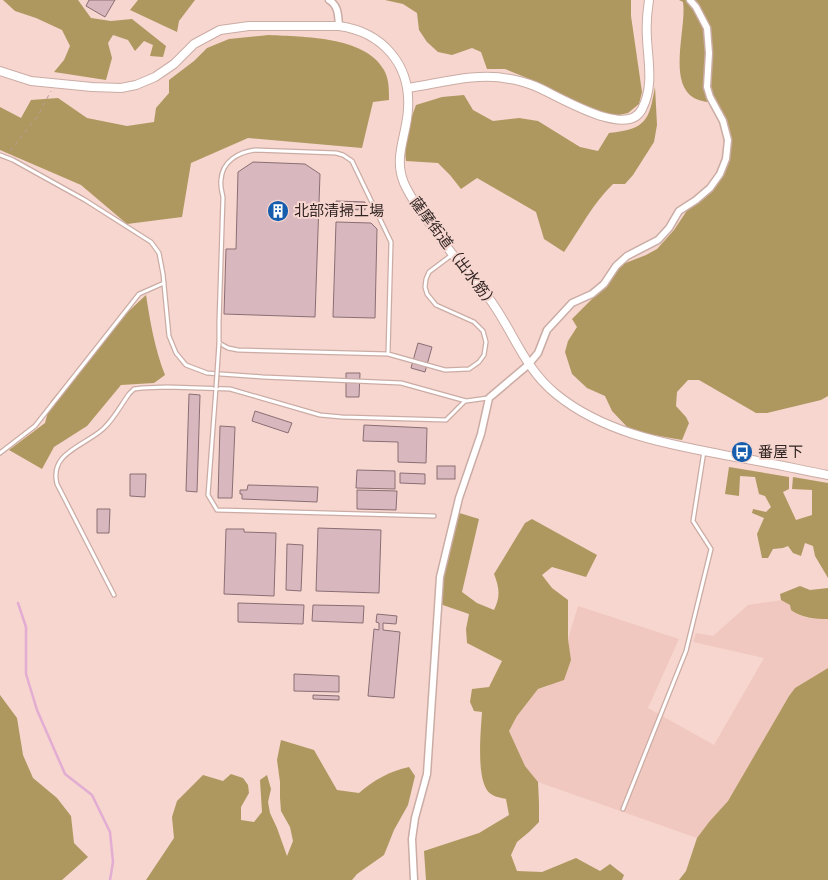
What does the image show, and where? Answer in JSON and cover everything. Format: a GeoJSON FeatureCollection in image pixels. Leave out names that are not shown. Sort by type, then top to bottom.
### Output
{"type":"FeatureCollection","features":[{"type":"Feature","properties":{"kind":"street"},"geometry":{"type":"LineString","coordinates":[[329,0],[338,9],[339,26]]}},
{"type":"Feature","properties":{"kind":"street"},"geometry":{"type":"LineString","coordinates":[[408,88],[487,76],[510,79],[535,86],[596,115],[612,120],[630,120],[642,111],[647,98],[650,80],[646,38],[649,0]]}},
{"type":"Feature","properties":{"kind":"street"},"geometry":{"type":"LineString","coordinates":[[414,880],[412,839],[415,818],[427,774],[440,577],[459,498],[481,434],[489,398],[528,365],[538,353],[547,330],[572,303],[592,294],[604,284],[616,266],[627,256],[658,240],[669,228],[679,211],[710,188],[720,174],[726,159],[728,140],[723,121],[710,97],[707,87],[709,53],[707,28],[690,0]]}},
{"type":"Feature","properties":{"kind":"street","name":"薩摩街道（出水筋）"},"geometry":{"type":"LineString","coordinates":[[0,71],[31,81],[109,88],[136,85],[165,72],[194,44],[220,30],[235,27],[339,26],[353,28],[366,33],[383,44],[397,61],[408,88],[408,110],[399,161],[404,182],[416,204],[501,315],[528,365],[556,394],[601,422],[646,438],[828,475]]}},
{"type":"Feature","properties":{"kind":"lane"},"geometry":{"type":"LineString","coordinates":[[388,354],[391,242],[352,161],[336,153],[256,150],[236,155],[228,163],[221,180],[223,197],[219,343],[208,495],[217,510],[434,516]]}},
{"type":"Feature","properties":{"kind":"lane"},"geometry":{"type":"LineString","coordinates":[[0,155],[86,200],[151,242],[159,253],[169,336],[176,353],[186,365],[207,373],[401,383],[466,401],[489,398]]}},
{"type":"Feature","properties":{"kind":"lane"},"geometry":{"type":"LineString","coordinates":[[219,343],[228,348],[238,350],[388,354],[445,370],[468,369],[479,362],[484,354],[486,342],[480,327],[474,322],[436,305],[427,294],[425,287],[429,272],[453,254]]}},
{"type":"Feature","properties":{"kind":"lane"},"geometry":{"type":"LineString","coordinates":[[0,453],[35,426],[139,294],[164,283]]}},
{"type":"Feature","properties":{"kind":"lane"},"geometry":{"type":"LineString","coordinates":[[114,595],[57,484],[55,470],[61,458],[102,430],[134,389],[167,387],[230,388],[320,415],[342,417],[446,420],[466,401]]}},
{"type":"Feature","properties":{"kind":"lane"},"geometry":{"type":"LineString","coordinates":[[623,809],[686,651],[711,548],[693,521],[704,450]]}},
{"type":"Feature","properties":{"kind":"path"},"geometry":{"type":"LineString","coordinates":[[4,157],[38,117],[54,84]]}},
{"type":"Feature","properties":{"kind":"shaded area"},"geometry":{"type":"Polygon","coordinates":[[[3,0],[78,0],[91,18],[111,21],[132,19],[166,46],[163,57],[150,56],[153,45],[144,41],[135,51],[128,40],[113,35],[108,43],[112,58],[106,80],[54,72],[64,60],[70,46],[62,30],[15,11],[3,0]]]}},
{"type":"Feature","properties":{"kind":"shaded area"},"geometry":{"type":"Polygon","coordinates":[[[138,0],[195,0],[179,21],[177,32],[130,10],[138,0]]]}},
{"type":"Feature","properties":{"kind":"shaded area"},"geometry":{"type":"Polygon","coordinates":[[[385,0],[631,0],[631,16],[642,92],[639,104],[628,113],[619,115],[580,112],[527,78],[505,69],[487,69],[481,52],[472,48],[452,55],[438,52],[427,42],[419,30],[417,13],[403,4],[385,0]]]}},
{"type":"Feature","properties":{"kind":"shaded area"},"geometry":{"type":"Polygon","coordinates":[[[679,0],[828,0],[828,396],[821,400],[767,413],[756,413],[699,380],[688,380],[677,392],[676,406],[689,423],[682,440],[631,431],[612,411],[605,396],[587,388],[572,374],[565,352],[568,341],[577,327],[572,319],[603,288],[623,264],[657,249],[674,230],[688,209],[713,190],[726,168],[731,147],[729,127],[717,103],[694,98],[686,90],[681,80],[680,53],[684,13],[683,2],[679,0]]]}},
{"type":"Feature","properties":{"kind":"shaded area"},"geometry":{"type":"Polygon","coordinates":[[[269,35],[332,41],[363,50],[375,59],[387,77],[389,100],[373,102],[362,148],[248,138],[191,163],[182,217],[127,224],[81,185],[0,150],[0,107],[21,118],[31,100],[58,98],[87,118],[127,126],[154,122],[156,108],[169,93],[169,80],[194,61],[207,48],[229,39],[269,35]]]}},
{"type":"Feature","properties":{"kind":"shaded area"},"geometry":{"type":"Polygon","coordinates":[[[655,87],[657,125],[654,142],[625,184],[613,184],[599,199],[564,252],[544,239],[536,212],[477,178],[461,189],[438,163],[406,161],[406,140],[416,105],[442,97],[464,95],[473,110],[493,121],[519,118],[538,121],[580,147],[598,151],[609,133],[631,129],[644,121],[648,115],[655,87]]]}},
{"type":"Feature","properties":{"kind":"shaded area"},"geometry":{"type":"Polygon","coordinates":[[[146,295],[151,325],[165,375],[154,383],[121,385],[87,426],[54,447],[42,469],[9,450],[45,423],[51,401],[116,323],[146,295]]]}},
{"type":"Feature","properties":{"kind":"shaded area"},"geometry":{"type":"Polygon","coordinates":[[[729,467],[789,477],[789,489],[783,492],[796,520],[812,515],[812,490],[792,489],[793,477],[828,483],[828,578],[815,556],[813,546],[805,543],[801,556],[793,553],[788,546],[773,549],[768,558],[762,558],[757,534],[764,518],[752,513],[753,509],[766,512],[771,507],[765,496],[759,494],[755,477],[740,476],[739,496],[725,494],[729,467]]]}},
{"type":"Feature","properties":{"kind":"shaded area"},"geometry":{"type":"Polygon","coordinates":[[[453,511],[479,519],[462,592],[477,603],[494,610],[498,600],[498,592],[494,574],[525,523],[532,519],[597,555],[586,577],[552,567],[542,575],[552,588],[568,600],[568,639],[571,660],[564,680],[538,689],[517,716],[509,731],[525,766],[538,782],[539,803],[539,822],[517,842],[511,855],[517,871],[542,872],[576,858],[600,871],[610,864],[624,875],[622,880],[426,880],[424,851],[479,833],[509,815],[506,799],[491,794],[483,780],[480,756],[482,712],[474,711],[470,702],[472,689],[489,687],[502,661],[467,643],[466,629],[469,614],[434,602],[447,551],[453,511]]]}},
{"type":"Feature","properties":{"kind":"shaded area"},"geometry":{"type":"Polygon","coordinates":[[[800,586],[810,590],[828,588],[828,619],[799,615],[791,610],[790,605],[781,600],[780,594],[800,586]]]}},
{"type":"Feature","properties":{"kind":"shaded area"},"geometry":{"type":"Polygon","coordinates":[[[781,600],[790,605],[797,614],[807,618],[828,619],[828,668],[795,688],[728,801],[697,838],[538,782],[525,767],[509,731],[517,716],[538,689],[549,686],[571,660],[568,639],[578,606],[679,639],[648,708],[714,745],[764,658],[693,642],[696,633],[713,636],[748,605],[781,600]]]}},
{"type":"Feature","properties":{"kind":"shaded area"},"geometry":{"type":"Polygon","coordinates":[[[828,668],[828,880],[679,880],[686,871],[697,838],[728,801],[789,696],[795,688],[828,668]]]}},
{"type":"Feature","properties":{"kind":"shaded area"},"geometry":{"type":"Polygon","coordinates":[[[0,695],[17,718],[23,755],[33,778],[57,798],[71,816],[74,843],[88,857],[62,880],[0,880],[0,695]]]}},
{"type":"Feature","properties":{"kind":"shaded area"},"geometry":{"type":"Polygon","coordinates":[[[281,740],[314,750],[337,790],[359,793],[382,777],[409,767],[415,776],[408,805],[394,830],[384,855],[357,874],[352,880],[146,880],[174,838],[172,817],[177,801],[203,775],[223,781],[231,774],[243,778],[248,785],[249,793],[241,807],[241,820],[254,822],[262,812],[260,780],[267,775],[271,789],[268,802],[270,813],[287,856],[293,841],[290,827],[281,811],[277,760],[281,740]]]}},
{"type":"Feature","properties":{"kind":"building"},"geometry":{"type":"Polygon","coordinates":[[[89,0],[115,0],[105,17],[86,6],[89,0]]]}},
{"type":"Feature","properties":{"kind":"building","name":"北部清掃工場"},"geometry":{"type":"Polygon","coordinates":[[[253,162],[305,164],[320,174],[315,317],[224,314],[226,249],[236,249],[238,172],[253,162]]]}},
{"type":"Feature","properties":{"kind":"building"},"geometry":{"type":"Polygon","coordinates":[[[336,201],[365,202],[365,210],[335,209],[336,201]]]}},
{"type":"Feature","properties":{"kind":"building"},"geometry":{"type":"Polygon","coordinates":[[[336,222],[371,223],[377,229],[375,318],[333,317],[336,222]]]}},
{"type":"Feature","properties":{"kind":"building"},"geometry":{"type":"Polygon","coordinates":[[[418,343],[432,347],[425,372],[411,368],[418,343]]]}},
{"type":"Feature","properties":{"kind":"building"},"geometry":{"type":"Polygon","coordinates":[[[346,373],[360,373],[359,397],[346,397],[346,373]]]}},
{"type":"Feature","properties":{"kind":"building"},"geometry":{"type":"Polygon","coordinates":[[[189,394],[200,395],[197,492],[186,491],[189,394]]]}},
{"type":"Feature","properties":{"kind":"building"},"geometry":{"type":"Polygon","coordinates":[[[255,411],[292,423],[288,433],[252,421],[255,411]]]}},
{"type":"Feature","properties":{"kind":"building"},"geometry":{"type":"Polygon","coordinates":[[[364,425],[427,428],[426,463],[398,462],[398,442],[363,441],[364,425]]]}},
{"type":"Feature","properties":{"kind":"building"},"geometry":{"type":"Polygon","coordinates":[[[220,426],[235,427],[232,498],[218,498],[220,426]]]}},
{"type":"Feature","properties":{"kind":"building"},"geometry":{"type":"Polygon","coordinates":[[[437,466],[455,466],[455,479],[437,479],[437,466]]]}},
{"type":"Feature","properties":{"kind":"building"},"geometry":{"type":"Polygon","coordinates":[[[357,470],[395,471],[395,489],[356,488],[357,470]]]}},
{"type":"Feature","properties":{"kind":"building"},"geometry":{"type":"Polygon","coordinates":[[[400,473],[425,474],[425,484],[400,483],[400,473]]]}},
{"type":"Feature","properties":{"kind":"building"},"geometry":{"type":"Polygon","coordinates":[[[130,474],[146,474],[145,497],[130,496],[130,474]]]}},
{"type":"Feature","properties":{"kind":"building"},"geometry":{"type":"Polygon","coordinates":[[[248,485],[318,487],[317,502],[242,499],[240,490],[247,490],[248,485]]]}},
{"type":"Feature","properties":{"kind":"building"},"geometry":{"type":"Polygon","coordinates":[[[357,490],[397,491],[396,510],[357,509],[357,490]]]}},
{"type":"Feature","properties":{"kind":"building"},"geometry":{"type":"Polygon","coordinates":[[[97,509],[110,509],[109,533],[97,533],[97,509]]]}},
{"type":"Feature","properties":{"kind":"building"},"geometry":{"type":"Polygon","coordinates":[[[318,528],[381,530],[379,593],[316,591],[318,528]]]}},
{"type":"Feature","properties":{"kind":"building"},"geometry":{"type":"Polygon","coordinates":[[[226,529],[244,529],[244,532],[276,533],[274,596],[224,594],[226,529]]]}},
{"type":"Feature","properties":{"kind":"building"},"geometry":{"type":"Polygon","coordinates":[[[287,544],[303,545],[301,591],[286,590],[287,544]]]}},
{"type":"Feature","properties":{"kind":"building"},"geometry":{"type":"Polygon","coordinates":[[[238,603],[304,605],[303,624],[238,622],[238,603]]]}},
{"type":"Feature","properties":{"kind":"building"},"geometry":{"type":"Polygon","coordinates":[[[313,605],[364,606],[363,623],[312,621],[313,605]]]}},
{"type":"Feature","properties":{"kind":"building"},"geometry":{"type":"Polygon","coordinates":[[[377,614],[397,616],[396,624],[383,623],[383,630],[400,632],[394,698],[368,696],[374,629],[379,630],[379,623],[376,622],[377,614]]]}},
{"type":"Feature","properties":{"kind":"building"},"geometry":{"type":"Polygon","coordinates":[[[294,674],[339,676],[339,692],[294,691],[294,674]]]}},
{"type":"Feature","properties":{"kind":"building"},"geometry":{"type":"Polygon","coordinates":[[[313,695],[339,696],[339,700],[313,699],[313,695]]]}},
{"type":"Feature","properties":{"kind":"waterway"},"geometry":{"type":"LineString","coordinates":[[18,603],[26,627],[26,674],[37,710],[65,774],[92,795],[110,832],[113,862],[110,880]]}},
{"type":"Feature","properties":{"kind":"place","name":"北部清掃工場"},"geometry":{"type":"Point","coordinates":[278,211]}},
{"type":"Feature","properties":{"kind":"place","name":"番屋下"},"geometry":{"type":"Point","coordinates":[742,452]}}]}
